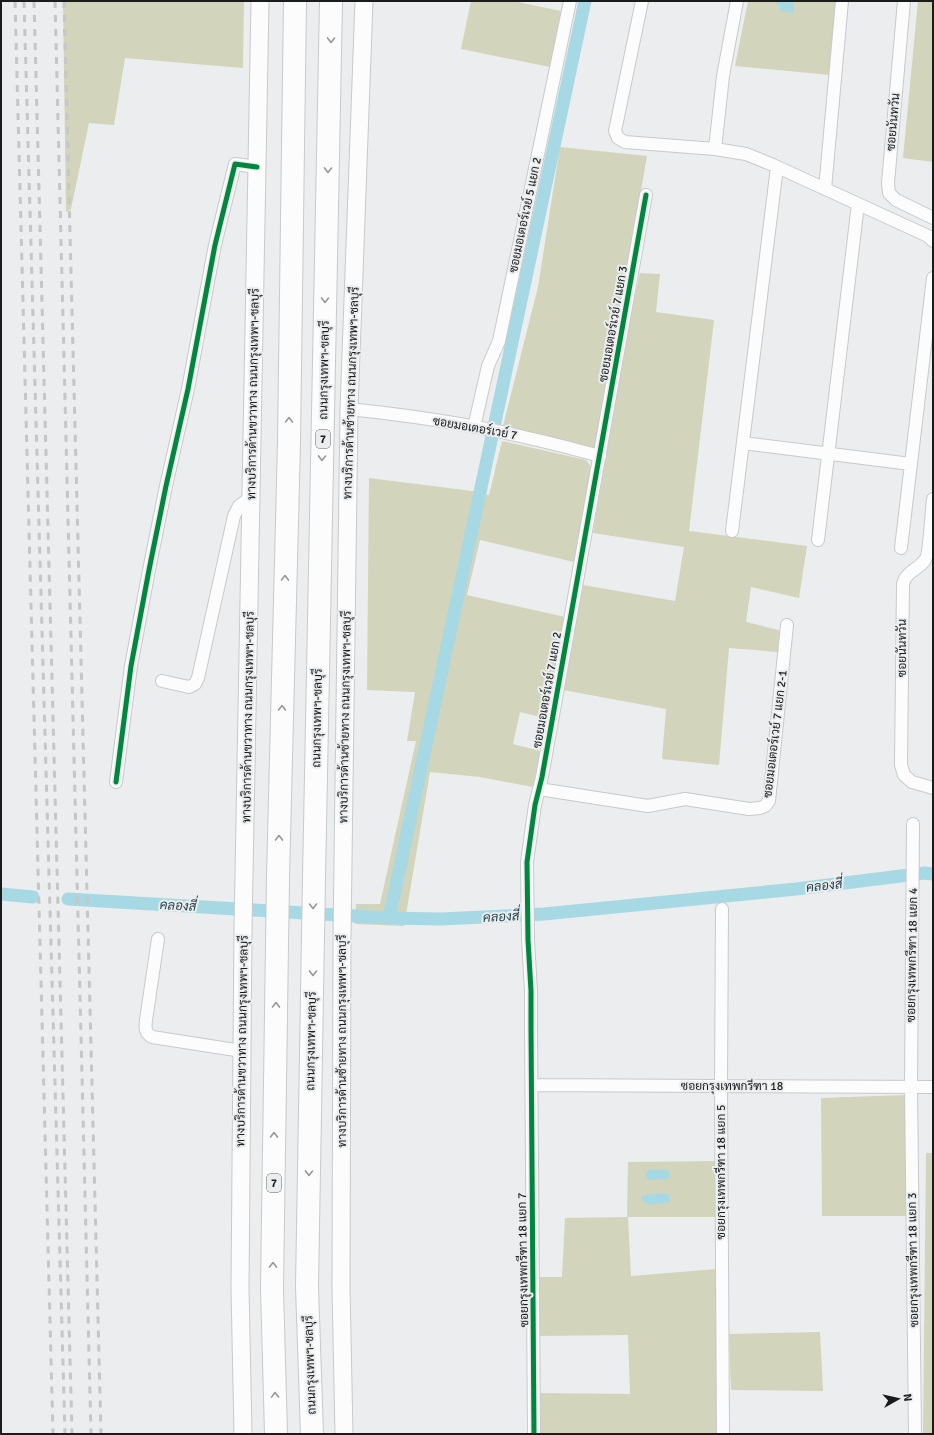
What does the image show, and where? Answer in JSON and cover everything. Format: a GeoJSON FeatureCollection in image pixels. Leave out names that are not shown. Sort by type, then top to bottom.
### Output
{"type":"FeatureCollection","features":[{"type":"Feature","properties":{"kind":"highway","name":"7"},"geometry":{"type":"LineString","coordinates":[[276,1434],[272,1288],[278,877],[289,442],[295,1]]}},
{"type":"Feature","properties":{"kind":"highway","name":"ถนนกรุงเทพฯ-ชลบุรี"},"geometry":{"type":"LineString","coordinates":[[312,1434],[308,1286],[314,878],[332,1]]}},
{"type":"Feature","properties":{"kind":"main road","name":"ทางบริการด้านขวาทาง ถนนกรุงเทพฯ-ชลบุรี"},"geometry":{"type":"LineString","coordinates":[[243,1434],[240,1288],[243,929],[260,1]]}},
{"type":"Feature","properties":{"kind":"main road","name":"ทางบริการด้านซ้ายทาง ถนนกรุงเทพฯ-ชลบุรี"},"geometry":{"type":"LineString","coordinates":[[344,1434],[341,1287],[342,939],[349,409],[364,1]]}},
{"type":"Feature","properties":{"kind":"street","name":"ซอยมอเตอร์เวย์ 5 แยก 2"},"geometry":{"type":"LineString","coordinates":[[477,427],[488,366],[499,341],[570,1]]}},
{"type":"Feature","properties":{"kind":"street"},"geometry":{"type":"LineString","coordinates":[[642,1],[615,131],[618,138],[625,142],[715,149],[746,154],[777,166],[928,236],[933,241]]}},
{"type":"Feature","properties":{"kind":"street"},"geometry":{"type":"LineString","coordinates":[[715,149],[723,76],[737,1]]}},
{"type":"Feature","properties":{"kind":"street"},"geometry":{"type":"LineString","coordinates":[[825,189],[842,1]]}},
{"type":"Feature","properties":{"kind":"street","name":"ซอยนันทวัน"},"geometry":{"type":"LineString","coordinates":[[904,1],[888,183],[889,193],[896,200],[933,218]]}},
{"type":"Feature","properties":{"kind":"street"},"geometry":{"type":"LineString","coordinates":[[116,782],[131,666],[166,486],[188,389],[216,245],[234,164],[257,167]]}},
{"type":"Feature","properties":{"kind":"street"},"geometry":{"type":"LineString","coordinates":[[732,531],[777,166]]}},
{"type":"Feature","properties":{"kind":"street","name":"ซอยมอเตอร์เวย์ 7 แยก 3"},"geometry":{"type":"LineString","coordinates":[[600,456],[646,195]]}},
{"type":"Feature","properties":{"kind":"street"},"geometry":{"type":"LineString","coordinates":[[818,540],[858,204]]}},
{"type":"Feature","properties":{"kind":"street"},"geometry":{"type":"LineString","coordinates":[[901,548],[933,278]]}},
{"type":"Feature","properties":{"kind":"street","name":"ซอยมอเตอร์เวย์ 7"},"geometry":{"type":"LineString","coordinates":[[349,409],[385,412],[477,427],[512,434],[600,456]]}},
{"type":"Feature","properties":{"kind":"street"},"geometry":{"type":"LineString","coordinates":[[743,443],[911,464]]}},
{"type":"Feature","properties":{"kind":"street","name":"ซอยมอเตอร์เวย์ 7 แยก 2"},"geometry":{"type":"LineString","coordinates":[[528,930],[526,892],[527,862],[535,805],[600,456]]}},
{"type":"Feature","properties":{"kind":"street"},"geometry":{"type":"LineString","coordinates":[[162,681],[189,687],[195,684],[198,678],[234,516],[239,506],[251,497]]}},
{"type":"Feature","properties":{"kind":"street","name":"ซอยนันทวัน"},"geometry":{"type":"LineString","coordinates":[[933,499],[926,559],[904,578],[903,584],[901,765],[904,775],[912,782],[933,788]]}},
{"type":"Feature","properties":{"kind":"street","name":"ซอยมอเตอร์เวย์ 7 แยก 2-1"},"geometry":{"type":"LineString","coordinates":[[539,789],[648,806],[685,799],[749,809],[765,806],[769,801],[787,625]]}},
{"type":"Feature","properties":{"kind":"street","name":"ซอยกรุงเทพกรีฑา 18 แยก 4"},"geometry":{"type":"LineString","coordinates":[[911,1087],[914,857],[913,824]]}},
{"type":"Feature","properties":{"kind":"street","name":"ซอยกรุงเทพกรีฑา 18 แยก 5"},"geometry":{"type":"LineString","coordinates":[[722,909],[721,1086],[724,1434]]}},
{"type":"Feature","properties":{"kind":"street","name":"ซอยกรุงเทพกรีฑา 18 แยก 7"},"geometry":{"type":"LineString","coordinates":[[528,930],[531,991],[534,1434]]}},
{"type":"Feature","properties":{"kind":"street"},"geometry":{"type":"LineString","coordinates":[[158,939],[146,1020],[145,1029],[147,1034],[152,1037],[242,1051]]}},
{"type":"Feature","properties":{"kind":"street","name":"ซอยกรุงเทพกรีฑา 18"},"geometry":{"type":"LineString","coordinates":[[532,1085],[933,1087]]}},
{"type":"Feature","properties":{"kind":"street","name":"ซอยกรุงเทพกรีฑา 18 แยก 3"},"geometry":{"type":"LineString","coordinates":[[911,1087],[915,1434]]}},
{"type":"Feature","properties":{"kind":"green space"},"geometry":{"type":"Polygon","coordinates":[[[63,1],[244,1],[243,68],[125,58],[114,125],[89,123],[71,209],[66,212],[63,1]]]}},
{"type":"Feature","properties":{"kind":"green space"},"geometry":{"type":"Polygon","coordinates":[[[471,1],[513,1],[561,11],[550,67],[461,49],[471,1]]]}},
{"type":"Feature","properties":{"kind":"green space"},"geometry":{"type":"Polygon","coordinates":[[[748,1],[837,1],[830,75],[735,66],[748,1]]]}},
{"type":"Feature","properties":{"kind":"green space"},"geometry":{"type":"Polygon","coordinates":[[[918,1],[933,1],[933,162],[903,158],[918,1]]]}},
{"type":"Feature","properties":{"kind":"green space"},"geometry":{"type":"Polygon","coordinates":[[[560,147],[647,156],[596,449],[503,426],[538,287],[560,147]]]}},
{"type":"Feature","properties":{"kind":"green space"},"geometry":{"type":"Polygon","coordinates":[[[640,273],[660,274],[656,312],[714,320],[689,531],[807,546],[799,598],[751,587],[746,622],[779,630],[778,652],[729,648],[719,765],[662,759],[666,709],[563,690],[583,585],[675,601],[684,547],[593,533],[622,355],[640,273]]]}},
{"type":"Feature","properties":{"kind":"green space"},"geometry":{"type":"Polygon","coordinates":[[[502,441],[586,460],[592,468],[574,562],[480,540],[467,595],[565,617],[548,719],[520,712],[513,744],[540,751],[533,787],[480,777],[430,772],[404,926],[355,924],[356,904],[380,904],[416,741],[407,741],[415,692],[367,690],[369,478],[472,491],[489,495],[502,441]]]}},
{"type":"Feature","properties":{"kind":"green space"},"geometry":{"type":"Polygon","coordinates":[[[906,1095],[909,1216],[822,1216],[821,1098],[906,1095]]]}},
{"type":"Feature","properties":{"kind":"green space"},"geometry":{"type":"Polygon","coordinates":[[[926,1153],[933,1153],[933,1434],[923,1434],[926,1153]]]}},
{"type":"Feature","properties":{"kind":"green space"},"geometry":{"type":"Polygon","coordinates":[[[719,1161],[719,1217],[628,1217],[631,1276],[717,1269],[720,1434],[538,1434],[538,1393],[630,1394],[628,1335],[536,1336],[537,1277],[562,1277],[565,1218],[627,1217],[628,1162],[719,1161]]]}},
{"type":"Feature","properties":{"kind":"green space"},"geometry":{"type":"Polygon","coordinates":[[[820,1332],[823,1391],[731,1390],[729,1334],[820,1332]]]}},
{"type":"Feature","properties":{"kind":"water"},"geometry":{"type":"Polygon","coordinates":[[[775,1],[794,1],[794,13],[780,11],[780,5],[775,3],[775,1]]]}},
{"type":"Feature","properties":{"kind":"water"},"geometry":{"type":"Polygon","coordinates":[[[648,1170],[668,1170],[670,1175],[668,1179],[649,1180],[645,1175],[648,1170]]]}},
{"type":"Feature","properties":{"kind":"water"},"geometry":{"type":"Polygon","coordinates":[[[652,1194],[669,1194],[670,1202],[648,1205],[642,1200],[642,1196],[652,1194]]]}},
{"type":"Feature","properties":{"kind":"waterway"},"geometry":{"type":"LineString","coordinates":[[389,918],[585,1]]}},
{"type":"Feature","properties":{"kind":"waterway","name":"คลองสี่"},"geometry":{"type":"LineString","coordinates":[[68,899],[389,918],[441,919],[544,914],[796,889],[925,873],[933,874]]}},
{"type":"Feature","properties":{"kind":"waterway","name":"คลองสี่"},"geometry":{"type":"LineString","coordinates":[[1,894],[33,897]]}},
{"type":"Feature","properties":{"kind":"railway"},"geometry":{"type":"LineString","coordinates":[[15,1],[53,1434]]}},
{"type":"Feature","properties":{"kind":"railway"},"geometry":{"type":"LineString","coordinates":[[24,1],[65,1434]]}},
{"type":"Feature","properties":{"kind":"railway"},"geometry":{"type":"LineString","coordinates":[[34,1],[72,1434]]}},
{"type":"Feature","properties":{"kind":"railway"},"geometry":{"type":"LineString","coordinates":[[55,1],[91,1434]]}},
{"type":"Feature","properties":{"kind":"railway"},"geometry":{"type":"LineString","coordinates":[[64,1],[101,1434]]}},
{"type":"Feature","properties":{"kind":"cycle path"},"geometry":{"type":"LineString","coordinates":[[116,782],[131,666],[166,486],[188,389],[215,245],[235,164],[257,167]]}},
{"type":"Feature","properties":{"kind":"cycle path"},"geometry":{"type":"LineString","coordinates":[[534,1434],[531,991],[528,940],[527,862],[535,805],[542,777],[646,195]]}}]}
